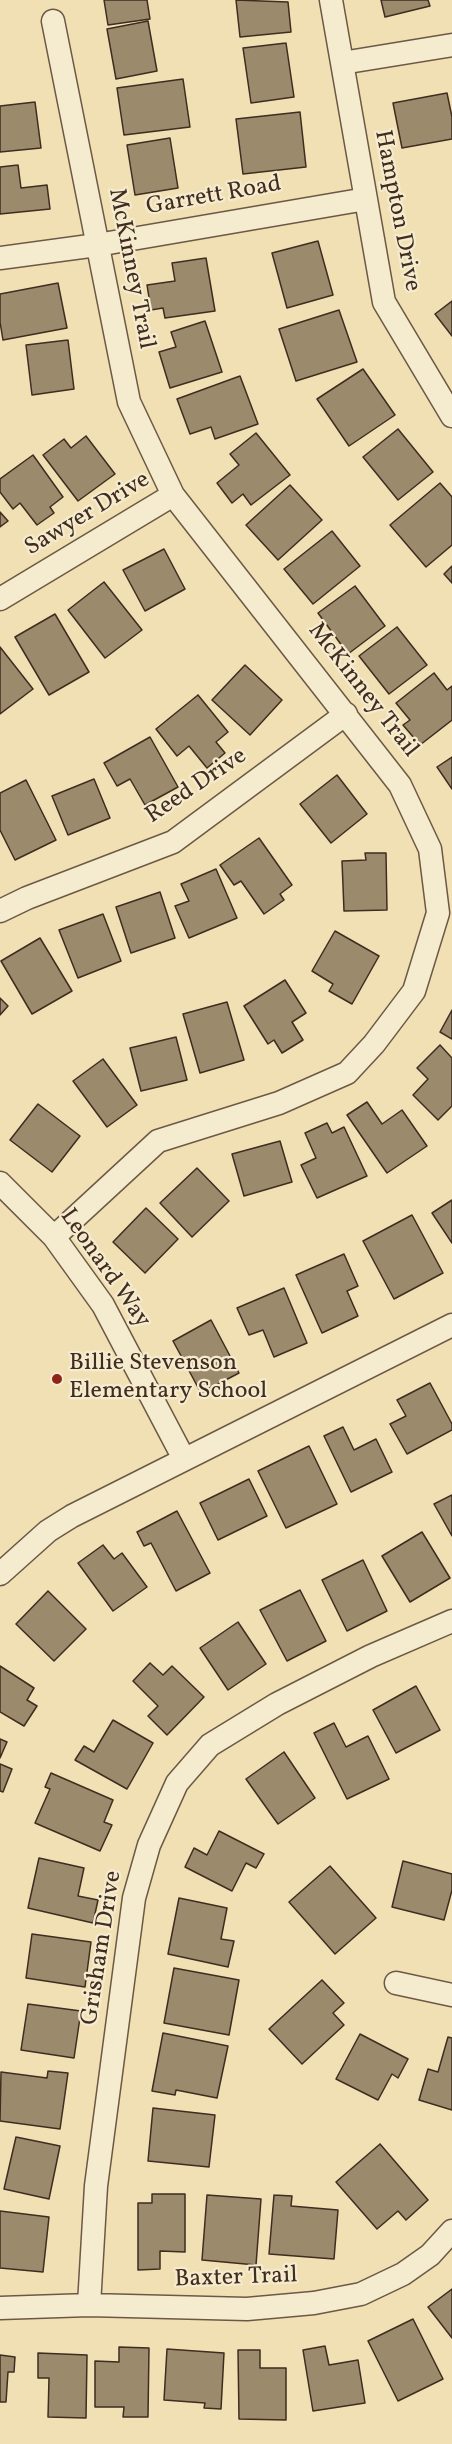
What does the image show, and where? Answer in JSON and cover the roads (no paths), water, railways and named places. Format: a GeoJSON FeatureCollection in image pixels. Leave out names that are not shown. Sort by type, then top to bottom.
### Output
{"type":"FeatureCollection","features":[{"type":"Feature","properties":{"kind":"street","name":"Hampton Drive"},"geometry":{"type":"LineString","coordinates":[[331,0],[384,302],[452,416]]}},
{"type":"Feature","properties":{"kind":"street","name":"McKinney Trail"},"geometry":{"type":"LineString","coordinates":[[52,21],[129,402],[173,495],[400,785],[430,849],[438,913],[414,991],[374,1044],[347,1073],[279,1103],[158,1141],[54,1237]]}},
{"type":"Feature","properties":{"kind":"street"},"geometry":{"type":"LineString","coordinates":[[342,63],[452,45]]}},
{"type":"Feature","properties":{"kind":"street","name":"Garrett Road"},"geometry":{"type":"LineString","coordinates":[[0,258],[366,199]]}},
{"type":"Feature","properties":{"kind":"street","name":"Sawyer Drive"},"geometry":{"type":"LineString","coordinates":[[0,599],[173,495]]}},
{"type":"Feature","properties":{"kind":"street","name":"Reed Drive"},"geometry":{"type":"LineString","coordinates":[[0,912],[27,898],[173,842],[346,714]]}},
{"type":"Feature","properties":{"kind":"street","name":"Leonard Way"},"geometry":{"type":"LineString","coordinates":[[0,1183],[54,1237],[116,1326],[184,1459]]}},
{"type":"Feature","properties":{"kind":"street"},"geometry":{"type":"LineString","coordinates":[[0,1575],[48,1531],[72,1516],[184,1459],[450,1333]]}},
{"type":"Feature","properties":{"kind":"street","name":"Grisham Drive"},"geometry":{"type":"LineString","coordinates":[[89,2305],[96,2186],[134,1898],[149,1845],[177,1783],[210,1745],[277,1704],[371,1656],[452,1621]]}},
{"type":"Feature","properties":{"kind":"street"},"geometry":{"type":"LineString","coordinates":[[396,1983],[452,1995]]}},
{"type":"Feature","properties":{"kind":"street","name":"Baxter Trail"},"geometry":{"type":"LineString","coordinates":[[0,2308],[89,2305],[247,2309],[314,2303],[361,2294],[403,2274],[430,2255],[452,2231]]}},
{"type":"Feature","properties":{"kind":"place","name":"Billie Stevenson Elementary School"},"geometry":{"type":"Point","coordinates":[57,1379]}}]}
